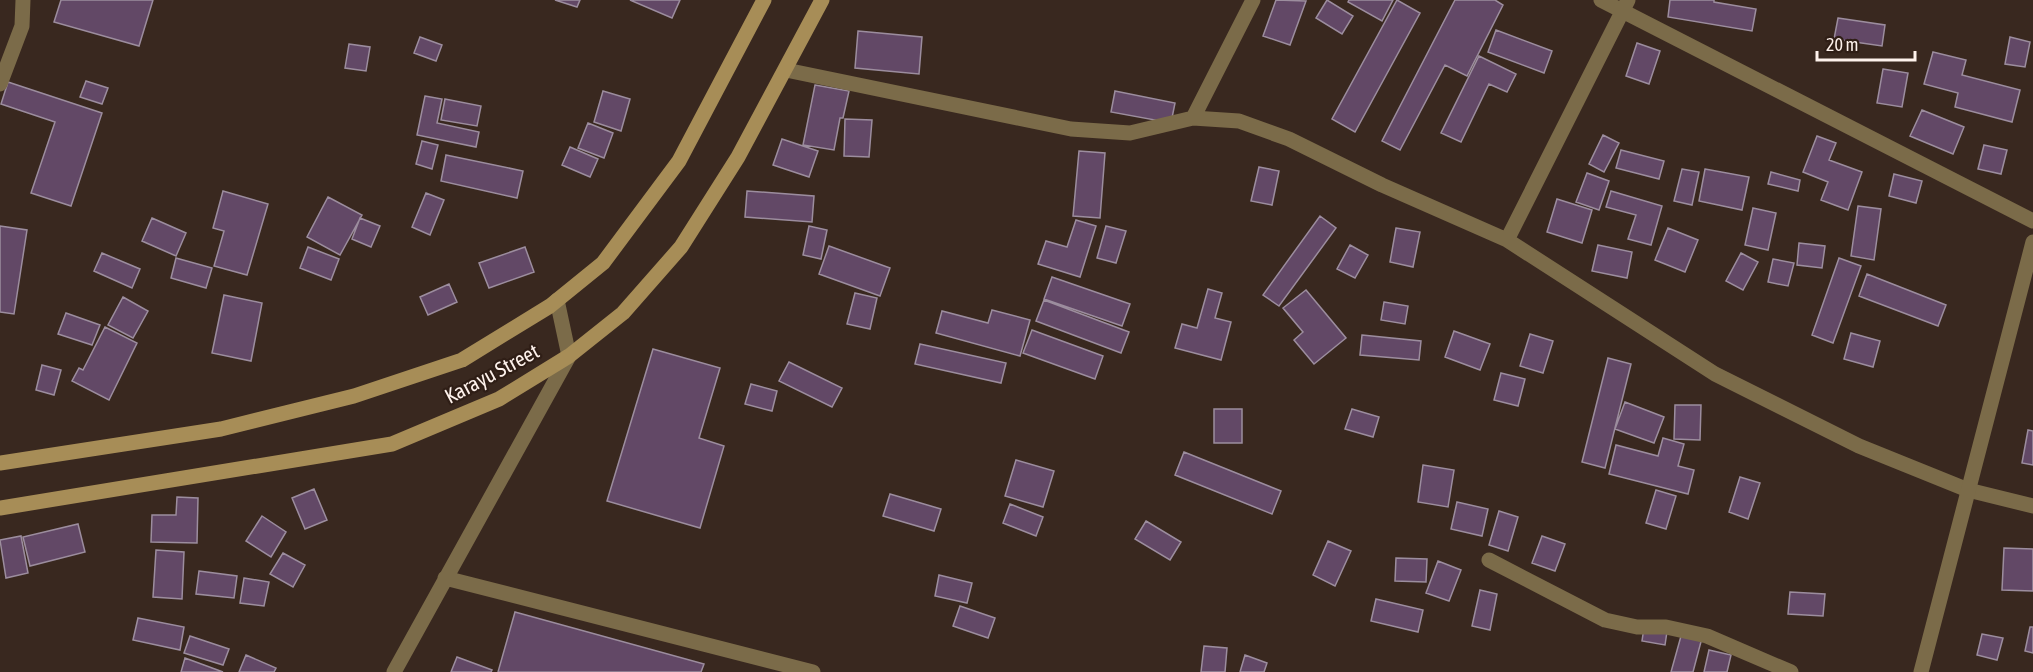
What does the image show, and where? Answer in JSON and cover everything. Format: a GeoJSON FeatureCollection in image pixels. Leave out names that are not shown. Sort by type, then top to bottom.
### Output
{"type":"FeatureCollection","features":[{"type":"Feature","properties":{"kind":"main road","name":"Karayu Street"},"geometry":{"type":"LineString","coordinates":[[0,463],[221,429],[354,396],[462,360],[557,300],[603,263],[679,161],[764,0]]}},
{"type":"Feature","properties":{"kind":"main road","name":"Karayu Street"},"geometry":{"type":"LineString","coordinates":[[0,508],[393,444],[499,399],[568,356],[623,313],[681,247],[738,157],[822,0]]}},
{"type":"Feature","properties":{"kind":"street"},"geometry":{"type":"LineString","coordinates":[[0,84],[22,26],[23,0]]}},
{"type":"Feature","properties":{"kind":"street"},"geometry":{"type":"LineString","coordinates":[[1193,118],[1253,0]]}},
{"type":"Feature","properties":{"kind":"street"},"geometry":{"type":"LineString","coordinates":[[1601,0],[1625,6],[2033,221]]}},
{"type":"Feature","properties":{"kind":"street"},"geometry":{"type":"LineString","coordinates":[[1507,240],[1625,6]]}},
{"type":"Feature","properties":{"kind":"street"},"geometry":{"type":"LineString","coordinates":[[786,70],[1071,129],[1130,133],[1193,118],[1239,121],[1289,139],[1382,185],[1507,240],[1715,374],[1859,446],[1968,490],[2033,506]]}},
{"type":"Feature","properties":{"kind":"street"},"geometry":{"type":"LineString","coordinates":[[1921,672],[1968,490],[2030,269],[2033,242]]}},
{"type":"Feature","properties":{"kind":"street"},"geometry":{"type":"LineString","coordinates":[[394,672],[568,356],[557,300]]}},
{"type":"Feature","properties":{"kind":"street"},"geometry":{"type":"LineString","coordinates":[[1489,560],[1605,620],[1637,627],[1665,627],[1707,636],[1791,672]]}},
{"type":"Feature","properties":{"kind":"street"},"geometry":{"type":"LineString","coordinates":[[445,578],[813,672]]}},
{"type":"Feature","properties":{"kind":"building"},"geometry":{"type":"Polygon","coordinates":[[[61,0],[153,0],[139,46],[54,22],[61,0]]]}},
{"type":"Feature","properties":{"kind":"building"},"geometry":{"type":"Polygon","coordinates":[[[555,0],[580,0],[577,7],[555,0]]]}},
{"type":"Feature","properties":{"kind":"building"},"geometry":{"type":"Polygon","coordinates":[[[630,0],[680,0],[672,18],[630,0]]]}},
{"type":"Feature","properties":{"kind":"building"},"geometry":{"type":"Polygon","coordinates":[[[1276,0],[1306,1],[1290,45],[1263,36],[1276,0]]]}},
{"type":"Feature","properties":{"kind":"building"},"geometry":{"type":"Polygon","coordinates":[[[1327,0],[1353,16],[1342,34],[1316,18],[1327,0]]]}},
{"type":"Feature","properties":{"kind":"building"},"geometry":{"type":"Polygon","coordinates":[[[1349,0],[1393,0],[1382,21],[1348,2],[1349,0]]]}},
{"type":"Feature","properties":{"kind":"building"},"geometry":{"type":"Polygon","coordinates":[[[1397,0],[1420,13],[1355,132],[1332,119],[1397,0]]]}},
{"type":"Feature","properties":{"kind":"building"},"geometry":{"type":"Polygon","coordinates":[[[1455,0],[1495,0],[1503,5],[1467,76],[1445,65],[1400,150],[1382,141],[1455,0]]]}},
{"type":"Feature","properties":{"kind":"building"},"geometry":{"type":"Polygon","coordinates":[[[1670,0],[1714,0],[1714,2],[1756,9],[1752,31],[1668,17],[1670,0]]]}},
{"type":"Feature","properties":{"kind":"building"},"geometry":{"type":"Polygon","coordinates":[[[1838,18],[1885,25],[1882,46],[1834,39],[1838,18]]]}},
{"type":"Feature","properties":{"kind":"building"},"geometry":{"type":"Polygon","coordinates":[[[1496,30],[1552,51],[1544,73],[1488,52],[1496,30]]]}},
{"type":"Feature","properties":{"kind":"building"},"geometry":{"type":"Polygon","coordinates":[[[858,31],[922,37],[919,74],[855,68],[858,31]]]}},
{"type":"Feature","properties":{"kind":"building"},"geometry":{"type":"Polygon","coordinates":[[[420,37],[442,45],[436,61],[414,53],[420,37]]]}},
{"type":"Feature","properties":{"kind":"building"},"geometry":{"type":"Polygon","coordinates":[[[2010,37],[2030,42],[2025,67],[2005,64],[2010,37]]]}},
{"type":"Feature","properties":{"kind":"building"},"geometry":{"type":"Polygon","coordinates":[[[1637,43],[1660,51],[1649,84],[1626,76],[1637,43]]]}},
{"type":"Feature","properties":{"kind":"building"},"geometry":{"type":"Polygon","coordinates":[[[349,44],[370,47],[366,71],[345,68],[349,44]]]}},
{"type":"Feature","properties":{"kind":"building"},"geometry":{"type":"Polygon","coordinates":[[[1933,52],[1966,60],[1962,75],[2020,90],[2012,122],[1955,107],[1958,93],[1924,84],[1933,52]]]}},
{"type":"Feature","properties":{"kind":"building"},"geometry":{"type":"Polygon","coordinates":[[[1479,56],[1516,74],[1507,92],[1489,84],[1461,142],[1441,133],[1479,56]]]}},
{"type":"Feature","properties":{"kind":"building"},"geometry":{"type":"Polygon","coordinates":[[[1883,69],[1908,73],[1902,107],[1877,103],[1883,69]]]}},
{"type":"Feature","properties":{"kind":"building"},"geometry":{"type":"Polygon","coordinates":[[[86,81],[108,88],[102,104],[80,97],[86,81]]]}},
{"type":"Feature","properties":{"kind":"building"},"geometry":{"type":"Polygon","coordinates":[[[8,82],[102,113],[71,206],[31,193],[55,122],[1,104],[8,82]]]}},
{"type":"Feature","properties":{"kind":"building"},"geometry":{"type":"Polygon","coordinates":[[[815,85],[849,91],[843,118],[840,118],[834,150],[803,145],[815,85]]]}},
{"type":"Feature","properties":{"kind":"building"},"geometry":{"type":"Polygon","coordinates":[[[603,91],[630,99],[621,131],[594,122],[603,91]]]}},
{"type":"Feature","properties":{"kind":"building"},"geometry":{"type":"Polygon","coordinates":[[[1115,91],[1175,103],[1171,123],[1111,112],[1115,91]]]}},
{"type":"Feature","properties":{"kind":"building"},"geometry":{"type":"Polygon","coordinates":[[[425,96],[442,99],[437,123],[479,132],[476,147],[417,135],[425,96]]]}},
{"type":"Feature","properties":{"kind":"building"},"geometry":{"type":"Polygon","coordinates":[[[445,99],[481,106],[477,126],[441,120],[445,99]]]}},
{"type":"Feature","properties":{"kind":"building"},"geometry":{"type":"Polygon","coordinates":[[[1922,110],[1964,127],[1953,154],[1910,136],[1922,110]]]}},
{"type":"Feature","properties":{"kind":"building"},"geometry":{"type":"Polygon","coordinates":[[[845,119],[872,120],[869,157],[844,156],[845,119]]]}},
{"type":"Feature","properties":{"kind":"building"},"geometry":{"type":"Polygon","coordinates":[[[588,123],[613,133],[604,158],[578,148],[588,123]]]}},
{"type":"Feature","properties":{"kind":"building"},"geometry":{"type":"Polygon","coordinates":[[[1603,135],[1619,143],[1604,172],[1589,164],[1603,135]]]}},
{"type":"Feature","properties":{"kind":"building"},"geometry":{"type":"Polygon","coordinates":[[[1817,136],[1836,143],[1829,160],[1862,172],[1848,210],[1821,200],[1828,182],[1803,172],[1817,136]]]}},
{"type":"Feature","properties":{"kind":"building"},"geometry":{"type":"Polygon","coordinates":[[[782,139],[818,151],[809,177],[773,165],[782,139]]]}},
{"type":"Feature","properties":{"kind":"building"},"geometry":{"type":"Polygon","coordinates":[[[422,141],[438,145],[432,169],[416,164],[422,141]]]}},
{"type":"Feature","properties":{"kind":"building"},"geometry":{"type":"Polygon","coordinates":[[[1984,145],[2007,150],[2001,174],[1978,169],[1984,145]]]}},
{"type":"Feature","properties":{"kind":"building"},"geometry":{"type":"Polygon","coordinates":[[[570,147],[598,159],[590,177],[562,165],[570,147]]]}},
{"type":"Feature","properties":{"kind":"building"},"geometry":{"type":"Polygon","coordinates":[[[1621,150],[1664,161],[1659,179],[1616,168],[1621,150]]]}},
{"type":"Feature","properties":{"kind":"building"},"geometry":{"type":"Polygon","coordinates":[[[1079,151],[1105,153],[1100,218],[1073,216],[1079,151]]]}},
{"type":"Feature","properties":{"kind":"building"},"geometry":{"type":"Polygon","coordinates":[[[446,155],[523,171],[517,198],[441,181],[446,155]]]}},
{"type":"Feature","properties":{"kind":"building"},"geometry":{"type":"Polygon","coordinates":[[[1259,167],[1279,171],[1272,205],[1251,201],[1259,167]]]}},
{"type":"Feature","properties":{"kind":"building"},"geometry":{"type":"Polygon","coordinates":[[[1682,169],[1699,172],[1692,205],[1674,201],[1682,169]]]}},
{"type":"Feature","properties":{"kind":"building"},"geometry":{"type":"Polygon","coordinates":[[[1705,169],[1749,177],[1742,210],[1699,201],[1705,169]]]}},
{"type":"Feature","properties":{"kind":"building"},"geometry":{"type":"Polygon","coordinates":[[[1771,172],[1800,180],[1798,191],[1768,184],[1771,172]]]}},
{"type":"Feature","properties":{"kind":"building"},"geometry":{"type":"Polygon","coordinates":[[[1587,173],[1609,181],[1599,210],[1576,202],[1587,173]]]}},
{"type":"Feature","properties":{"kind":"building"},"geometry":{"type":"Polygon","coordinates":[[[1894,174],[1922,181],[1916,203],[1889,196],[1894,174]]]}},
{"type":"Feature","properties":{"kind":"building"},"geometry":{"type":"Polygon","coordinates":[[[223,191],[268,204],[247,275],[214,266],[224,231],[213,228],[223,191]]]}},
{"type":"Feature","properties":{"kind":"building"},"geometry":{"type":"Polygon","coordinates":[[[747,191],[814,196],[812,222],[745,217],[747,191]]]}},
{"type":"Feature","properties":{"kind":"building"},"geometry":{"type":"Polygon","coordinates":[[[1611,191],[1662,206],[1651,245],[1628,239],[1636,215],[1606,207],[1611,191]]]}},
{"type":"Feature","properties":{"kind":"building"},"geometry":{"type":"Polygon","coordinates":[[[426,193],[444,200],[430,235],[412,227],[426,193]]]}},
{"type":"Feature","properties":{"kind":"building"},"geometry":{"type":"Polygon","coordinates":[[[328,197],[362,215],[340,255],[307,237],[328,197]]]}},
{"type":"Feature","properties":{"kind":"building"},"geometry":{"type":"Polygon","coordinates":[[[1557,199],[1592,210],[1582,243],[1547,232],[1557,199]]]}},
{"type":"Feature","properties":{"kind":"building"},"geometry":{"type":"Polygon","coordinates":[[[1858,206],[1881,209],[1874,260],[1851,256],[1858,206]]]}},
{"type":"Feature","properties":{"kind":"building"},"geometry":{"type":"Polygon","coordinates":[[[1753,208],[1776,213],[1768,250],[1745,245],[1753,208]]]}},
{"type":"Feature","properties":{"kind":"building"},"geometry":{"type":"Polygon","coordinates":[[[1320,216],[1336,228],[1279,306],[1263,295],[1320,216]]]}},
{"type":"Feature","properties":{"kind":"building"},"geometry":{"type":"Polygon","coordinates":[[[152,218],[186,233],[176,256],[142,241],[152,218]]]}},
{"type":"Feature","properties":{"kind":"building"},"geometry":{"type":"Polygon","coordinates":[[[360,218],[380,226],[371,247],[352,239],[360,218]]]}},
{"type":"Feature","properties":{"kind":"building"},"geometry":{"type":"Polygon","coordinates":[[[1076,220],[1096,226],[1080,277],[1038,264],[1046,241],[1067,247],[1076,220]]]}},
{"type":"Feature","properties":{"kind":"building"},"geometry":{"type":"Polygon","coordinates":[[[0,226],[27,230],[14,314],[0,312],[0,226]]]}},
{"type":"Feature","properties":{"kind":"building"},"geometry":{"type":"Polygon","coordinates":[[[809,226],[827,230],[821,259],[803,255],[809,226]]]}},
{"type":"Feature","properties":{"kind":"building"},"geometry":{"type":"Polygon","coordinates":[[[1106,226],[1126,231],[1116,263],[1097,258],[1106,226]]]}},
{"type":"Feature","properties":{"kind":"building"},"geometry":{"type":"Polygon","coordinates":[[[1396,228],[1420,232],[1413,267],[1390,262],[1396,228]]]}},
{"type":"Feature","properties":{"kind":"building"},"geometry":{"type":"Polygon","coordinates":[[[1668,228],[1698,240],[1685,272],[1655,260],[1668,228]]]}},
{"type":"Feature","properties":{"kind":"building"},"geometry":{"type":"Polygon","coordinates":[[[1799,243],[1825,246],[1822,268],[1797,265],[1799,243]]]}},
{"type":"Feature","properties":{"kind":"building"},"geometry":{"type":"Polygon","coordinates":[[[1350,245],[1368,255],[1355,278],[1337,269],[1350,245]]]}},
{"type":"Feature","properties":{"kind":"building"},"geometry":{"type":"Polygon","coordinates":[[[1598,245],[1632,252],[1627,278],[1592,271],[1598,245]]]}},
{"type":"Feature","properties":{"kind":"building"},"geometry":{"type":"Polygon","coordinates":[[[829,246],[890,268],[880,296],[819,274],[829,246]]]}},
{"type":"Feature","properties":{"kind":"building"},"geometry":{"type":"Polygon","coordinates":[[[308,247],[339,259],[331,280],[300,268],[308,247]]]}},
{"type":"Feature","properties":{"kind":"building"},"geometry":{"type":"Polygon","coordinates":[[[525,247],[534,272],[489,288],[479,263],[525,247]]]}},
{"type":"Feature","properties":{"kind":"building"},"geometry":{"type":"Polygon","coordinates":[[[102,253],[140,269],[132,288],[94,271],[102,253]]]}},
{"type":"Feature","properties":{"kind":"building"},"geometry":{"type":"Polygon","coordinates":[[[1741,253],[1758,262],[1743,290],[1726,281],[1741,253]]]}},
{"type":"Feature","properties":{"kind":"building"},"geometry":{"type":"Polygon","coordinates":[[[176,258],[212,268],[206,288],[171,278],[176,258]]]}},
{"type":"Feature","properties":{"kind":"building"},"geometry":{"type":"Polygon","coordinates":[[[1839,258],[1861,266],[1833,343],[1812,335],[1839,258]]]}},
{"type":"Feature","properties":{"kind":"building"},"geometry":{"type":"Polygon","coordinates":[[[1773,259],[1794,263],[1788,286],[1768,282],[1773,259]]]}},
{"type":"Feature","properties":{"kind":"building"},"geometry":{"type":"Polygon","coordinates":[[[1867,274],[1946,305],[1938,326],[1859,296],[1867,274]]]}},
{"type":"Feature","properties":{"kind":"building"},"geometry":{"type":"Polygon","coordinates":[[[1052,277],[1130,304],[1122,326],[1044,299],[1052,277]]]}},
{"type":"Feature","properties":{"kind":"building"},"geometry":{"type":"Polygon","coordinates":[[[449,284],[457,302],[428,315],[420,297],[449,284]]]}},
{"type":"Feature","properties":{"kind":"building"},"geometry":{"type":"Polygon","coordinates":[[[1208,289],[1222,293],[1215,318],[1231,322],[1221,360],[1175,348],[1182,324],[1197,328],[1208,289]]]}},
{"type":"Feature","properties":{"kind":"building"},"geometry":{"type":"Polygon","coordinates":[[[1306,290],[1346,338],[1314,364],[1294,340],[1303,332],[1283,308],[1306,290]]]}},
{"type":"Feature","properties":{"kind":"building"},"geometry":{"type":"Polygon","coordinates":[[[855,293],[877,298],[870,329],[847,324],[855,293]]]}},
{"type":"Feature","properties":{"kind":"building"},"geometry":{"type":"Polygon","coordinates":[[[224,295],[262,303],[251,361],[212,353],[224,295]]]}},
{"type":"Feature","properties":{"kind":"building"},"geometry":{"type":"Polygon","coordinates":[[[123,297],[148,311],[133,338],[108,325],[123,297]]]}},
{"type":"Feature","properties":{"kind":"building"},"geometry":{"type":"Polygon","coordinates":[[[1044,300],[1129,332],[1121,353],[1036,321],[1044,300]]]}},
{"type":"Feature","properties":{"kind":"building"},"geometry":{"type":"Polygon","coordinates":[[[1384,302],[1408,306],[1405,324],[1381,320],[1384,302]]]}},
{"type":"Feature","properties":{"kind":"building"},"geometry":{"type":"Polygon","coordinates":[[[992,310],[1030,320],[1020,356],[936,333],[942,311],[988,323],[992,310]]]}},
{"type":"Feature","properties":{"kind":"building"},"geometry":{"type":"Polygon","coordinates":[[[66,313],[100,325],[92,345],[58,334],[66,313]]]}},
{"type":"Feature","properties":{"kind":"building"},"geometry":{"type":"Polygon","coordinates":[[[105,327],[137,343],[109,400],[72,381],[79,368],[83,370],[105,327]]]}},
{"type":"Feature","properties":{"kind":"building"},"geometry":{"type":"Polygon","coordinates":[[[1032,330],[1103,356],[1095,379],[1023,353],[1032,330]]]}},
{"type":"Feature","properties":{"kind":"building"},"geometry":{"type":"Polygon","coordinates":[[[1454,331],[1490,344],[1480,370],[1445,357],[1454,331]]]}},
{"type":"Feature","properties":{"kind":"building"},"geometry":{"type":"Polygon","coordinates":[[[1851,333],[1880,341],[1873,367],[1844,359],[1851,333]]]}},
{"type":"Feature","properties":{"kind":"building"},"geometry":{"type":"Polygon","coordinates":[[[1530,334],[1553,341],[1543,373],[1520,366],[1530,334]]]}},
{"type":"Feature","properties":{"kind":"building"},"geometry":{"type":"Polygon","coordinates":[[[1362,335],[1421,341],[1419,360],[1360,355],[1362,335]]]}},
{"type":"Feature","properties":{"kind":"building"},"geometry":{"type":"Polygon","coordinates":[[[920,344],[1006,363],[1001,383],[915,364],[920,344]]]}},
{"type":"Feature","properties":{"kind":"building"},"geometry":{"type":"Polygon","coordinates":[[[653,349],[720,368],[699,438],[724,446],[700,528],[607,501],[653,349]]]}},
{"type":"Feature","properties":{"kind":"building"},"geometry":{"type":"Polygon","coordinates":[[[1608,358],[1631,364],[1605,468],[1582,462],[1608,358]]]}},
{"type":"Feature","properties":{"kind":"building"},"geometry":{"type":"Polygon","coordinates":[[[789,362],[842,388],[832,407],[779,381],[789,362]]]}},
{"type":"Feature","properties":{"kind":"building"},"geometry":{"type":"Polygon","coordinates":[[[42,365],[61,370],[54,395],[36,390],[42,365]]]}},
{"type":"Feature","properties":{"kind":"building"},"geometry":{"type":"Polygon","coordinates":[[[1501,373],[1525,379],[1518,406],[1494,400],[1501,373]]]}},
{"type":"Feature","properties":{"kind":"building"},"geometry":{"type":"Polygon","coordinates":[[[751,384],[777,391],[772,411],[745,404],[751,384]]]}},
{"type":"Feature","properties":{"kind":"building"},"geometry":{"type":"Polygon","coordinates":[[[1625,402],[1664,417],[1654,443],[1615,429],[1625,402]]]}},
{"type":"Feature","properties":{"kind":"building"},"geometry":{"type":"Polygon","coordinates":[[[1675,405],[1701,405],[1700,440],[1674,439],[1675,405]]]}},
{"type":"Feature","properties":{"kind":"building"},"geometry":{"type":"Polygon","coordinates":[[[1214,409],[1242,409],[1242,443],[1214,443],[1214,409]]]}},
{"type":"Feature","properties":{"kind":"building"},"geometry":{"type":"Polygon","coordinates":[[[1352,409],[1379,417],[1373,437],[1345,429],[1352,409]]]}},
{"type":"Feature","properties":{"kind":"building"},"geometry":{"type":"Polygon","coordinates":[[[2028,430],[2033,431],[2033,465],[2022,463],[2028,430]]]}},
{"type":"Feature","properties":{"kind":"building"},"geometry":{"type":"Polygon","coordinates":[[[1663,438],[1684,444],[1678,466],[1694,470],[1688,494],[1609,474],[1616,445],[1658,456],[1663,438]]]}},
{"type":"Feature","properties":{"kind":"building"},"geometry":{"type":"Polygon","coordinates":[[[1184,452],[1281,491],[1272,514],[1175,475],[1184,452]]]}},
{"type":"Feature","properties":{"kind":"building"},"geometry":{"type":"Polygon","coordinates":[[[1016,460],[1054,471],[1043,507],[1005,496],[1016,460]]]}},
{"type":"Feature","properties":{"kind":"building"},"geometry":{"type":"Polygon","coordinates":[[[1423,465],[1454,470],[1448,507],[1418,502],[1423,465]]]}},
{"type":"Feature","properties":{"kind":"building"},"geometry":{"type":"Polygon","coordinates":[[[1740,477],[1760,483],[1748,519],[1729,512],[1740,477]]]}},
{"type":"Feature","properties":{"kind":"building"},"geometry":{"type":"Polygon","coordinates":[[[314,489],[327,520],[305,529],[292,498],[314,489]]]}},
{"type":"Feature","properties":{"kind":"building"},"geometry":{"type":"Polygon","coordinates":[[[1656,490],[1676,496],[1666,529],[1646,523],[1656,490]]]}},
{"type":"Feature","properties":{"kind":"building"},"geometry":{"type":"Polygon","coordinates":[[[890,494],[941,509],[934,531],[883,516],[890,494]]]}},
{"type":"Feature","properties":{"kind":"building"},"geometry":{"type":"Polygon","coordinates":[[[177,497],[198,498],[197,543],[151,542],[152,515],[176,515],[177,497]]]}},
{"type":"Feature","properties":{"kind":"building"},"geometry":{"type":"Polygon","coordinates":[[[1457,502],[1488,509],[1482,536],[1451,529],[1457,502]]]}},
{"type":"Feature","properties":{"kind":"building"},"geometry":{"type":"Polygon","coordinates":[[[1010,504],[1043,517],[1036,536],[1003,523],[1010,504]]]}},
{"type":"Feature","properties":{"kind":"building"},"geometry":{"type":"Polygon","coordinates":[[[1499,511],[1518,517],[1508,551],[1489,545],[1499,511]]]}},
{"type":"Feature","properties":{"kind":"building"},"geometry":{"type":"Polygon","coordinates":[[[262,516],[286,532],[271,557],[246,541],[262,516]]]}},
{"type":"Feature","properties":{"kind":"building"},"geometry":{"type":"Polygon","coordinates":[[[1146,521],[1181,542],[1170,560],[1135,539],[1146,521]]]}},
{"type":"Feature","properties":{"kind":"building"},"geometry":{"type":"Polygon","coordinates":[[[78,524],[85,552],[30,566],[23,537],[78,524]]]}},
{"type":"Feature","properties":{"kind":"building"},"geometry":{"type":"Polygon","coordinates":[[[21,536],[28,573],[6,578],[0,540],[21,536]]]}},
{"type":"Feature","properties":{"kind":"building"},"geometry":{"type":"Polygon","coordinates":[[[1542,536],[1565,544],[1555,571],[1532,563],[1542,536]]]}},
{"type":"Feature","properties":{"kind":"building"},"geometry":{"type":"Polygon","coordinates":[[[1328,541],[1351,551],[1335,586],[1313,575],[1328,541]]]}},
{"type":"Feature","properties":{"kind":"building"},"geometry":{"type":"Polygon","coordinates":[[[2004,548],[2033,549],[2033,591],[2002,590],[2004,548]]]}},
{"type":"Feature","properties":{"kind":"building"},"geometry":{"type":"Polygon","coordinates":[[[156,550],[184,552],[182,599],[153,597],[156,550]]]}},
{"type":"Feature","properties":{"kind":"building"},"geometry":{"type":"Polygon","coordinates":[[[283,553],[305,565],[293,587],[270,574],[283,553]]]}},
{"type":"Feature","properties":{"kind":"building"},"geometry":{"type":"Polygon","coordinates":[[[1396,558],[1427,559],[1426,582],[1395,581],[1396,558]]]}},
{"type":"Feature","properties":{"kind":"building"},"geometry":{"type":"Polygon","coordinates":[[[1438,561],[1461,570],[1449,601],[1426,593],[1438,561]]]}},
{"type":"Feature","properties":{"kind":"building"},"geometry":{"type":"Polygon","coordinates":[[[199,571],[237,576],[234,598],[196,594],[199,571]]]}},
{"type":"Feature","properties":{"kind":"building"},"geometry":{"type":"Polygon","coordinates":[[[939,575],[972,583],[967,603],[935,596],[939,575]]]}},
{"type":"Feature","properties":{"kind":"building"},"geometry":{"type":"Polygon","coordinates":[[[244,578],[269,582],[264,606],[240,603],[244,578]]]}},
{"type":"Feature","properties":{"kind":"building"},"geometry":{"type":"Polygon","coordinates":[[[1480,590],[1497,594],[1490,630],[1472,626],[1480,590]]]}},
{"type":"Feature","properties":{"kind":"building"},"geometry":{"type":"Polygon","coordinates":[[[1790,592],[1825,594],[1823,616],[1788,614],[1790,592]]]}},
{"type":"Feature","properties":{"kind":"building"},"geometry":{"type":"Polygon","coordinates":[[[1376,599],[1423,610],[1418,632],[1371,621],[1376,599]]]}},
{"type":"Feature","properties":{"kind":"building"},"geometry":{"type":"Polygon","coordinates":[[[960,606],[995,618],[988,638],[953,626],[960,606]]]}},
{"type":"Feature","properties":{"kind":"building"},"geometry":{"type":"Polygon","coordinates":[[[515,612],[704,664],[701,672],[498,672],[515,612]]]}},
{"type":"Feature","properties":{"kind":"building"},"geometry":{"type":"Polygon","coordinates":[[[138,618],[184,627],[180,650],[133,640],[138,618]]]}},
{"type":"Feature","properties":{"kind":"building"},"geometry":{"type":"Polygon","coordinates":[[[1645,621],[1668,625],[1665,645],[1642,641],[1645,621]]]}},
{"type":"Feature","properties":{"kind":"building"},"geometry":{"type":"Polygon","coordinates":[[[2030,627],[2033,627],[2033,653],[2025,651],[2030,627]]]}},
{"type":"Feature","properties":{"kind":"building"},"geometry":{"type":"Polygon","coordinates":[[[1683,629],[1703,634],[1693,672],[1671,672],[1683,629]]]}},
{"type":"Feature","properties":{"kind":"building"},"geometry":{"type":"Polygon","coordinates":[[[1982,634],[2003,638],[1997,660],[1977,655],[1982,634]]]}},
{"type":"Feature","properties":{"kind":"building"},"geometry":{"type":"Polygon","coordinates":[[[190,636],[229,649],[223,665],[184,653],[190,636]]]}},
{"type":"Feature","properties":{"kind":"building"},"geometry":{"type":"Polygon","coordinates":[[[1204,646],[1227,648],[1225,672],[1201,672],[1204,646]]]}},
{"type":"Feature","properties":{"kind":"building"},"geometry":{"type":"Polygon","coordinates":[[[1709,650],[1731,655],[1727,672],[1704,672],[1709,650]]]}},
{"type":"Feature","properties":{"kind":"building"},"geometry":{"type":"Polygon","coordinates":[[[246,655],[276,668],[274,672],[239,672],[246,655]]]}},
{"type":"Feature","properties":{"kind":"building"},"geometry":{"type":"Polygon","coordinates":[[[1245,655],[1267,663],[1264,672],[1240,672],[1245,655]]]}},
{"type":"Feature","properties":{"kind":"building"},"geometry":{"type":"Polygon","coordinates":[[[457,657],[492,670],[491,672],[451,672],[457,657]]]}},
{"type":"Feature","properties":{"kind":"building"},"geometry":{"type":"Polygon","coordinates":[[[185,658],[223,672],[181,672],[185,658]]]}}]}
